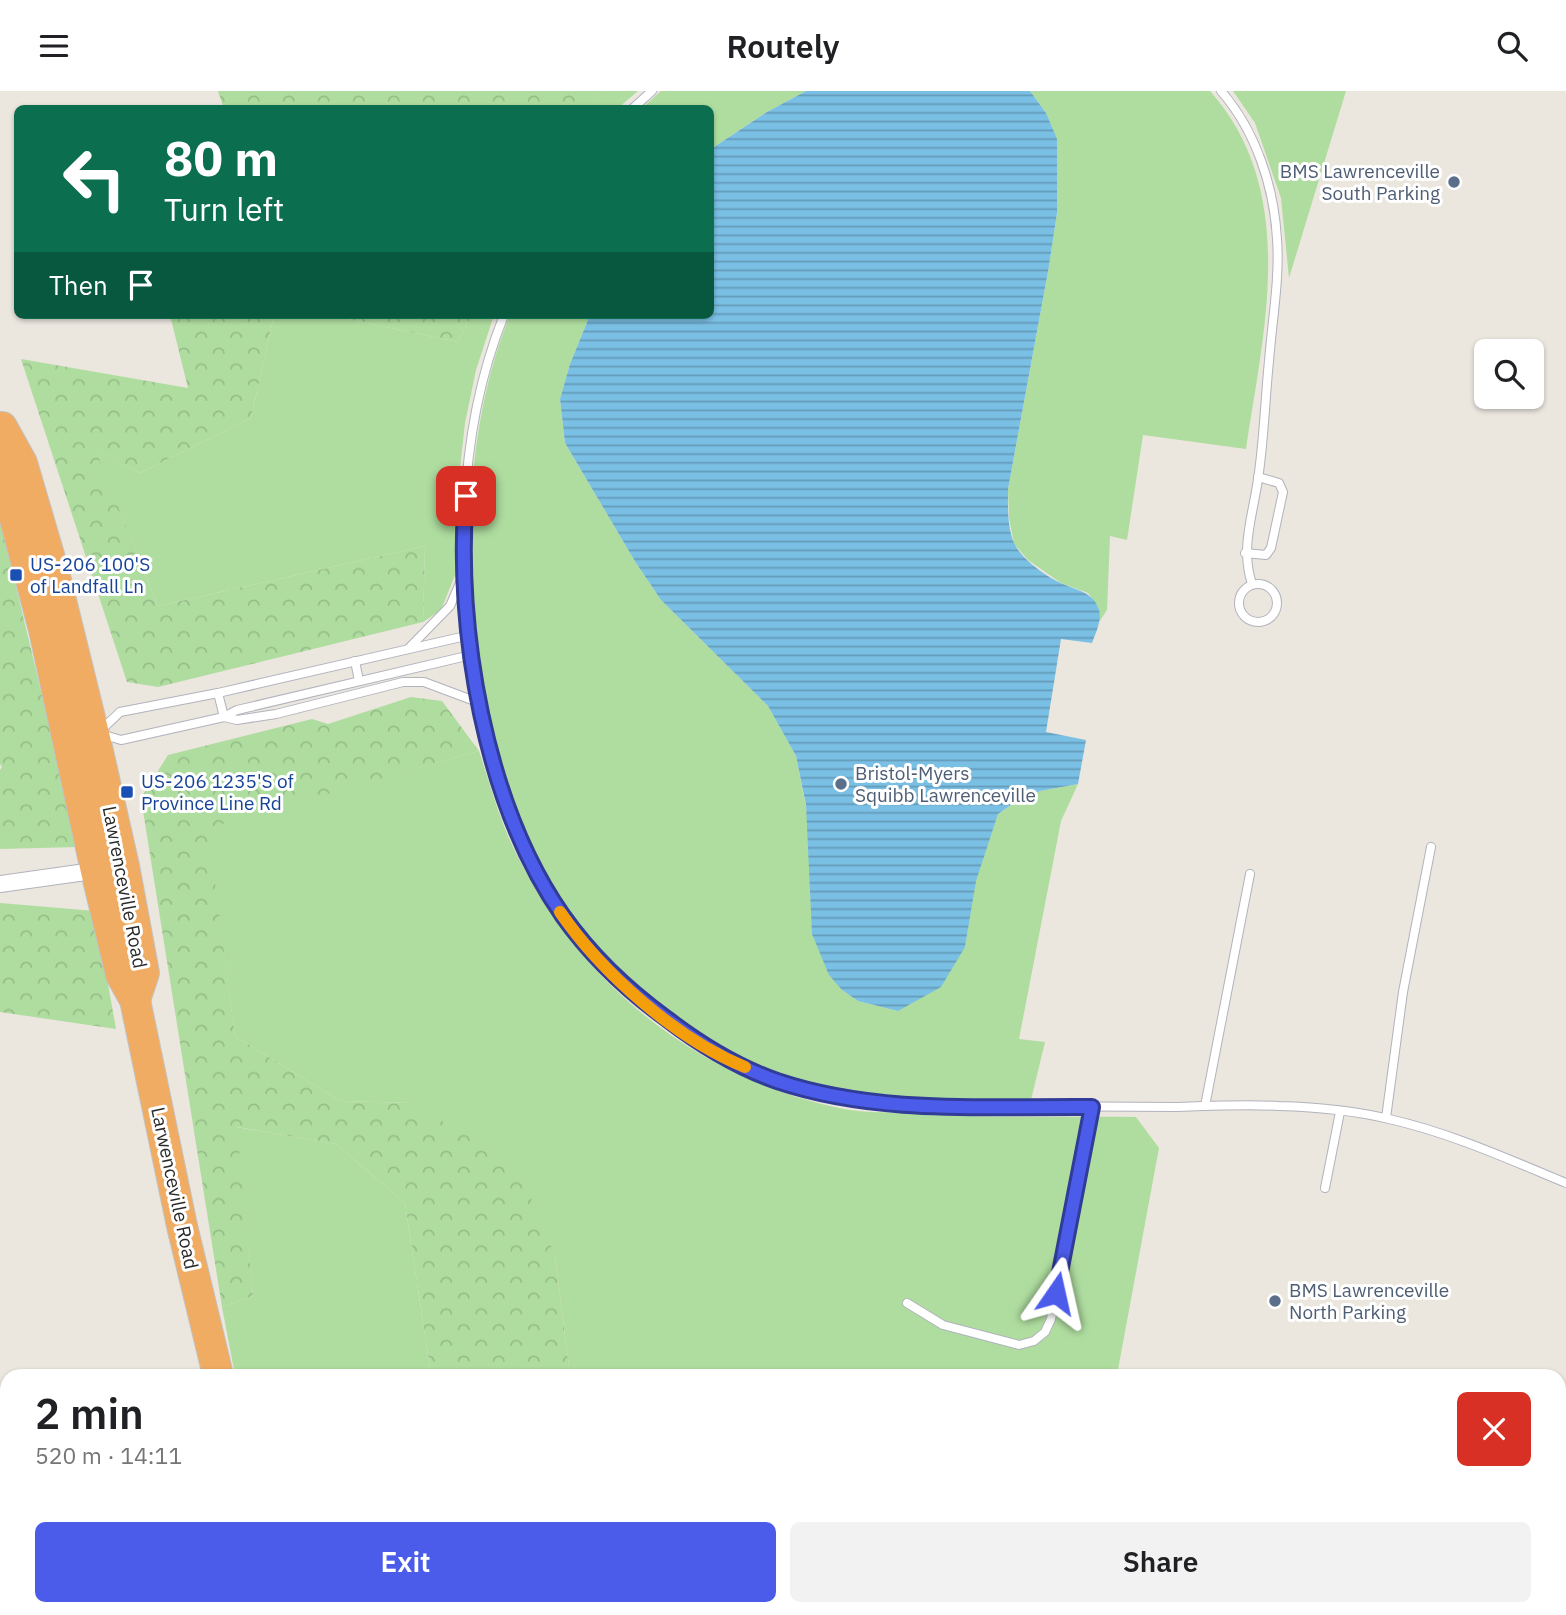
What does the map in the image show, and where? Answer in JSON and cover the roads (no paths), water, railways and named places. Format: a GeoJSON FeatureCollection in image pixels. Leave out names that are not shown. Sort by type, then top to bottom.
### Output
{"type":"FeatureCollection","features":[{"type":"Feature","properties":{"kind":"highway","name":"Lawrenceville Road"},"geometry":{"type":"LineString","coordinates":[[0,424],[22,463],[54,572],[110,869],[145,973],[135,1000]]}},
{"type":"Feature","properties":{"kind":"highway","name":"Lawrenceville Road"},"geometry":{"type":"LineString","coordinates":[[0,440],[1,466],[44,630],[87,736]]}},
{"type":"Feature","properties":{"kind":"highway","name":"Larwenceville Road"},"geometry":{"type":"LineString","coordinates":[[135,1000],[182,1226],[217,1369]]}},
{"type":"Feature","properties":{"kind":"street"},"geometry":{"type":"LineString","coordinates":[[0,884],[110,869]]}},
{"type":"Feature","properties":{"kind":"lane"},"geometry":{"type":"LineString","coordinates":[[636,105],[652,91]]}},
{"type":"Feature","properties":{"kind":"lane"},"geometry":{"type":"LineString","coordinates":[[1221,91],[1247,127],[1262,163],[1273,200],[1278,241],[1258,477],[1245,553],[1252,584]]}},
{"type":"Feature","properties":{"kind":"lane"},"geometry":{"type":"LineString","coordinates":[[503,319],[485,373],[474,425],[464,513],[464,574],[471,655],[480,703],[489,748],[519,834],[562,914],[592,954],[629,990],[690,1036],[734,1063],[778,1081],[848,1099],[939,1106],[1278,1105],[1340,1112],[1386,1118],[1441,1133],[1566,1183]]}},
{"type":"Feature","properties":{"kind":"lane"},"geometry":{"type":"LineString","coordinates":[[1245,553],[1266,555],[1271,548],[1283,492],[1279,483],[1258,477]]}},
{"type":"Feature","properties":{"kind":"lane"},"geometry":{"type":"LineString","coordinates":[[409,648],[450,606],[464,574]]}},
{"type":"Feature","properties":{"kind":"lane"},"geometry":{"type":"LineString","coordinates":[[1252,584],[1266,585],[1277,597],[1275,613],[1262,622],[1246,619],[1239,608],[1241,592],[1252,584]]}},
{"type":"Feature","properties":{"kind":"lane"},"geometry":{"type":"LineString","coordinates":[[87,736],[120,712],[218,693],[470,635]]}},
{"type":"Feature","properties":{"kind":"lane"},"geometry":{"type":"LineString","coordinates":[[87,736],[121,740],[471,655]]}},
{"type":"Feature","properties":{"kind":"lane"},"geometry":{"type":"LineString","coordinates":[[355,661],[359,681]]}},
{"type":"Feature","properties":{"kind":"lane"},"geometry":{"type":"LineString","coordinates":[[224,717],[237,720],[276,714],[403,682],[424,682],[480,703]]}},
{"type":"Feature","properties":{"kind":"lane"},"geometry":{"type":"LineString","coordinates":[[218,693],[224,717]]}},
{"type":"Feature","properties":{"kind":"lane"},"geometry":{"type":"LineString","coordinates":[[1386,1118],[1403,992],[1431,847]]}},
{"type":"Feature","properties":{"kind":"lane"},"geometry":{"type":"LineString","coordinates":[[1205,1106],[1250,874]]}},
{"type":"Feature","properties":{"kind":"lane"},"geometry":{"type":"LineString","coordinates":[[907,1303],[943,1325],[1019,1345],[1034,1341],[1045,1332],[1051,1319],[1092,1107]]}},
{"type":"Feature","properties":{"kind":"lane"},"geometry":{"type":"LineString","coordinates":[[1325,1188],[1340,1112]]}},
{"type":"Feature","properties":{"kind":"water"},"geometry":{"type":"Polygon","coordinates":[[[806,91],[1030,91],[1046,113],[1057,139],[1057,213],[1008,489],[1008,509],[1014,543],[1023,556],[1050,577],[1088,595],[1099,612],[1092,643],[1061,639],[1046,732],[1086,740],[1078,784],[1040,791],[1018,800],[998,814],[976,881],[965,947],[941,987],[898,1011],[858,1001],[842,990],[829,975],[812,934],[806,805],[796,756],[768,706],[661,600],[565,443],[560,399],[570,364],[588,319],[714,319],[714,147],[767,112],[806,91]]]}},
{"type":"Feature","properties":{"kind":"place","name":"BMS Lawrenceville South Parking"},"geometry":{"type":"Point","coordinates":[1454,182]}},
{"type":"Feature","properties":{"kind":"place","name":"US-206 100'S of Landfall Ln"},"geometry":{"type":"Point","coordinates":[16,575]}},
{"type":"Feature","properties":{"kind":"place","name":"Bristol-Myers Squibb Lawrenceville"},"geometry":{"type":"Point","coordinates":[841,784]}},
{"type":"Feature","properties":{"kind":"place","name":"US-206 1235'S of Province Line Rd"},"geometry":{"type":"Point","coordinates":[127,792]}},
{"type":"Feature","properties":{"kind":"place","name":"BMS Lawrenceville North Parking"},"geometry":{"type":"Point","coordinates":[1275,1301]}}]}
